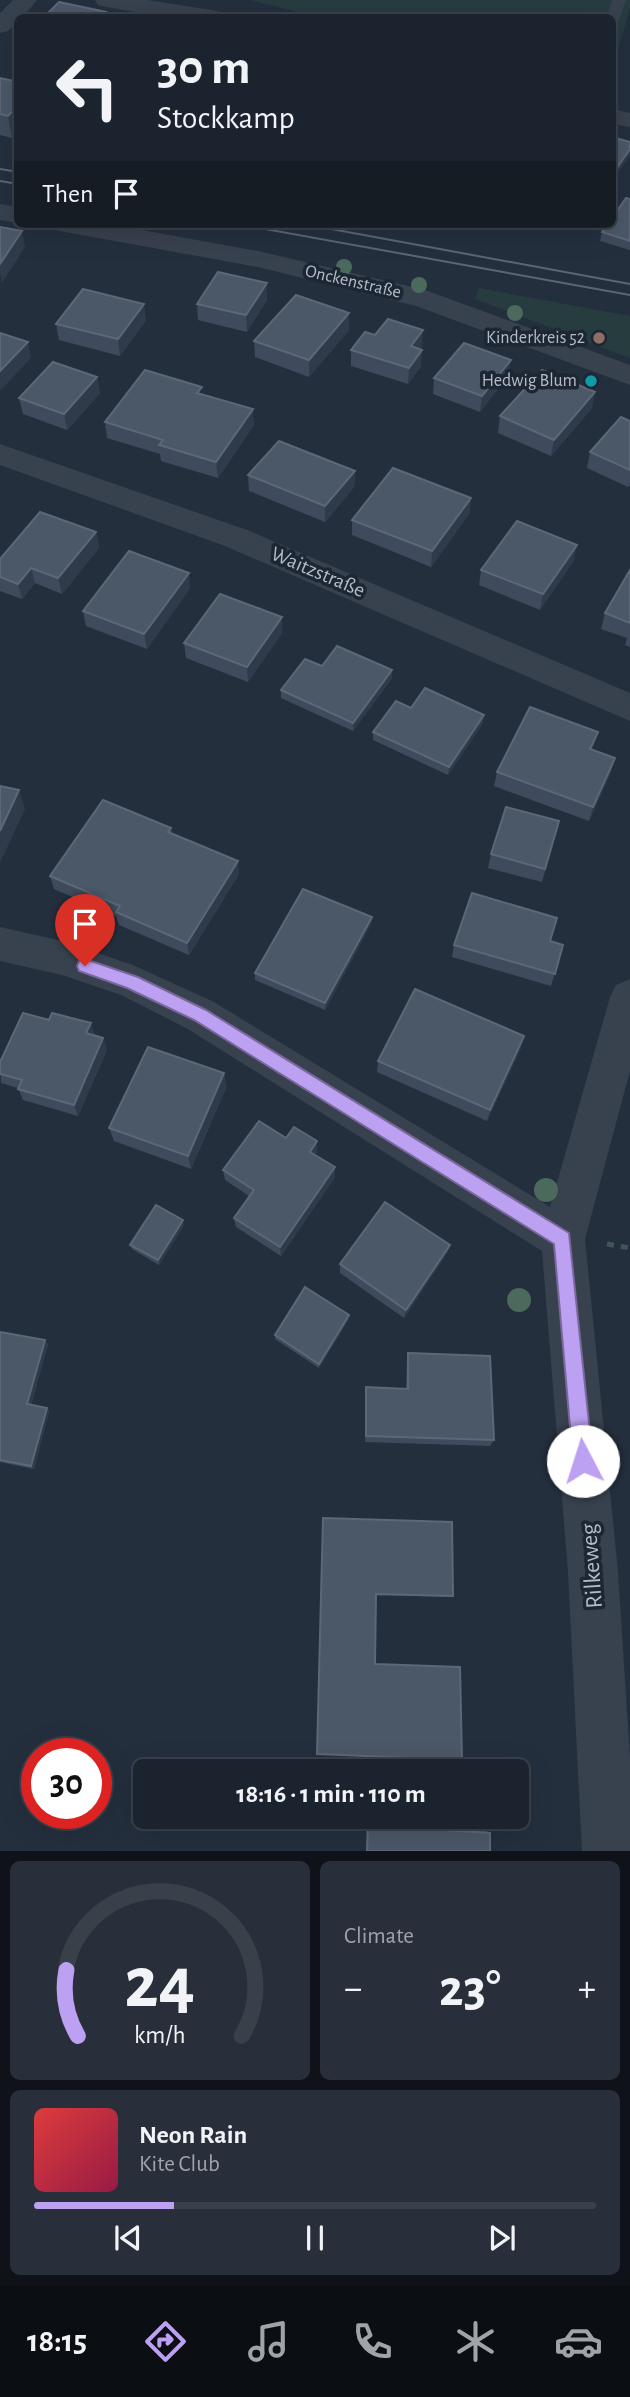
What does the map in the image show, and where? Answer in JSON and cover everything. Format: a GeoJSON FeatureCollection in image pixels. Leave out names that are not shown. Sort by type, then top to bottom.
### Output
{"type":"FeatureCollection","features":[{"type":"Feature","properties":{"kind":"street"},"geometry":{"type":"LineString","coordinates":[[0,26],[26,0]]}},
{"type":"Feature","properties":{"kind":"street"},"geometry":{"type":"LineString","coordinates":[[106,0],[192,14]]}},
{"type":"Feature","properties":{"kind":"street","name":"Onckenstraße"},"geometry":{"type":"LineString","coordinates":[[87,228],[258,259],[425,299],[630,376]]}},
{"type":"Feature","properties":{"kind":"street","name":"Waitzstraße"},"geometry":{"type":"LineString","coordinates":[[0,454],[236,538],[630,708]]}},
{"type":"Feature","properties":{"kind":"street"},"geometry":{"type":"LineString","coordinates":[[0,944],[62,958],[132,982],[200,1015],[563,1239]]}},
{"type":"Feature","properties":{"kind":"street","name":"Rilkeweg"},"geometry":{"type":"LineString","coordinates":[[609,1851],[593,1572],[563,1239],[630,997]]}},
{"type":"Feature","properties":{"kind":"green space"},"geometry":{"type":"Polygon","coordinates":[[[250,0],[630,0],[616,57],[616,14],[305,14],[250,0]]]}},
{"type":"Feature","properties":{"kind":"green space","name":"Kinderkreis 52"},"geometry":{"type":"Polygon","coordinates":[[[479,288],[630,316],[630,358],[475,299],[479,288]]]}},
{"type":"Feature","properties":{"kind":"building"},"geometry":{"type":"Polygon","coordinates":[[[59,2],[106,12],[104,14],[47,14],[59,2]]]}},
{"type":"Feature","properties":{"kind":"building"},"geometry":{"type":"Polygon","coordinates":[[[0,78],[14,81],[14,110],[8,116],[0,114],[0,78]]]}},
{"type":"Feature","properties":{"kind":"building"},"geometry":{"type":"Polygon","coordinates":[[[616,138],[630,142],[630,149],[616,169],[616,138]]]}},
{"type":"Feature","properties":{"kind":"building"},"geometry":{"type":"Polygon","coordinates":[[[626,198],[630,199],[630,241],[602,232],[605,228],[616,228],[616,212],[626,198]]]}},
{"type":"Feature","properties":{"kind":"building"},"geometry":{"type":"Polygon","coordinates":[[[0,227],[22,231],[0,264],[0,227]]]}},
{"type":"Feature","properties":{"kind":"building"},"geometry":{"type":"Polygon","coordinates":[[[218,272],[267,283],[246,315],[197,304],[218,272]]]}},
{"type":"Feature","properties":{"kind":"building"},"geometry":{"type":"Polygon","coordinates":[[[83,289],[144,304],[118,339],[56,324],[83,289]]]}},
{"type":"Feature","properties":{"kind":"building"},"geometry":{"type":"Polygon","coordinates":[[[296,295],[349,313],[309,360],[254,341],[296,295]]]}},
{"type":"Feature","properties":{"kind":"building"},"geometry":{"type":"Polygon","coordinates":[[[388,319],[423,330],[411,346],[422,350],[409,368],[351,350],[365,332],[375,335],[388,319]]]}},
{"type":"Feature","properties":{"kind":"building"},"geometry":{"type":"Polygon","coordinates":[[[0,333],[28,342],[0,371],[0,333]]]}},
{"type":"Feature","properties":{"kind":"building"},"geometry":{"type":"Polygon","coordinates":[[[464,343],[511,360],[482,396],[434,378],[464,343]]]}},
{"type":"Feature","properties":{"kind":"building"},"geometry":{"type":"Polygon","coordinates":[[[53,362],[97,377],[64,414],[19,398],[53,362]]]}},
{"type":"Feature","properties":{"kind":"building"},"geometry":{"type":"Polygon","coordinates":[[[145,370],[202,387],[197,393],[253,409],[216,462],[159,445],[163,440],[105,422],[145,370]]]}},
{"type":"Feature","properties":{"kind":"building"},"geometry":{"type":"Polygon","coordinates":[[[542,370],[595,392],[554,440],[500,416],[542,370]]]}},
{"type":"Feature","properties":{"kind":"building"},"geometry":{"type":"Polygon","coordinates":[[[621,417],[630,421],[630,470],[590,452],[621,417]]]}},
{"type":"Feature","properties":{"kind":"building"},"geometry":{"type":"Polygon","coordinates":[[[279,441],[355,471],[325,506],[248,475],[279,441]]]}},
{"type":"Feature","properties":{"kind":"building"},"geometry":{"type":"Polygon","coordinates":[[[393,468],[471,498],[432,551],[352,520],[393,468]]]}},
{"type":"Feature","properties":{"kind":"building"},"geometry":{"type":"Polygon","coordinates":[[[40,512],[96,532],[58,578],[31,568],[18,584],[0,577],[0,559],[40,512]]]}},
{"type":"Feature","properties":{"kind":"building"},"geometry":{"type":"Polygon","coordinates":[[[517,521],[577,545],[543,594],[481,570],[517,521]]]}},
{"type":"Feature","properties":{"kind":"building"},"geometry":{"type":"Polygon","coordinates":[[[129,551],[189,573],[144,634],[83,611],[129,551]]]}},
{"type":"Feature","properties":{"kind":"building"},"geometry":{"type":"Polygon","coordinates":[[[630,570],[630,623],[605,613],[630,570]]]}},
{"type":"Feature","properties":{"kind":"building"},"geometry":{"type":"Polygon","coordinates":[[[220,594],[282,617],[247,667],[184,643],[220,594]]]}},
{"type":"Feature","properties":{"kind":"building"},"geometry":{"type":"Polygon","coordinates":[[[337,646],[392,670],[353,723],[281,690],[305,659],[322,666],[337,646]]]}},
{"type":"Feature","properties":{"kind":"building"},"geometry":{"type":"Polygon","coordinates":[[[425,688],[484,715],[449,767],[373,732],[396,701],[411,708],[425,688]]]}},
{"type":"Feature","properties":{"kind":"building"},"geometry":{"type":"Polygon","coordinates":[[[530,707],[598,732],[590,749],[615,758],[593,807],[497,772],[530,707]]]}},
{"type":"Feature","properties":{"kind":"building"},"geometry":{"type":"Polygon","coordinates":[[[0,786],[19,790],[0,831],[0,786]]]}},
{"type":"Feature","properties":{"kind":"building"},"geometry":{"type":"Polygon","coordinates":[[[103,800],[171,828],[168,832],[238,861],[187,943],[116,912],[120,906],[50,876],[103,800]]]}},
{"type":"Feature","properties":{"kind":"building"},"geometry":{"type":"Polygon","coordinates":[[[506,807],[559,821],[545,869],[491,854],[506,807]]]}},
{"type":"Feature","properties":{"kind":"building"},"geometry":{"type":"Polygon","coordinates":[[[303,889],[372,917],[325,1003],[255,973],[303,889]]]}},
{"type":"Feature","properties":{"kind":"building"},"geometry":{"type":"Polygon","coordinates":[[[472,893],[557,918],[550,941],[563,945],[555,974],[454,945],[472,893]]]}},
{"type":"Feature","properties":{"kind":"building"},"geometry":{"type":"Polygon","coordinates":[[[415,989],[524,1036],[490,1110],[378,1061],[415,989]]]}},
{"type":"Feature","properties":{"kind":"building"},"geometry":{"type":"Polygon","coordinates":[[[23,1013],[49,1020],[52,1013],[91,1023],[86,1033],[103,1038],[74,1105],[18,1089],[22,1080],[0,1074],[0,1062],[23,1013]]]}},
{"type":"Feature","properties":{"kind":"building"},"geometry":{"type":"Polygon","coordinates":[[[148,1047],[224,1073],[188,1156],[109,1128],[148,1047]]]}},
{"type":"Feature","properties":{"kind":"building"},"geometry":{"type":"Polygon","coordinates":[[[259,1121],[286,1138],[294,1127],[317,1141],[310,1152],[335,1167],[280,1247],[234,1218],[254,1190],[223,1170],[259,1121]]]}},
{"type":"Feature","properties":{"kind":"building"},"geometry":{"type":"Polygon","coordinates":[[[385,1202],[450,1245],[406,1310],[340,1264],[385,1202]]]}},
{"type":"Feature","properties":{"kind":"building"},"geometry":{"type":"Polygon","coordinates":[[[156,1205],[183,1220],[158,1260],[130,1245],[156,1205]]]}},
{"type":"Feature","properties":{"kind":"building"},"geometry":{"type":"Polygon","coordinates":[[[305,1287],[349,1315],[319,1364],[275,1335],[305,1287]]]}},
{"type":"Feature","properties":{"kind":"building"},"geometry":{"type":"Polygon","coordinates":[[[0,1332],[45,1340],[27,1404],[47,1408],[31,1466],[0,1460],[0,1332]]]}},
{"type":"Feature","properties":{"kind":"building"},"geometry":{"type":"Polygon","coordinates":[[[408,1353],[490,1356],[494,1440],[366,1436],[366,1387],[408,1389],[408,1353]]]}},
{"type":"Feature","properties":{"kind":"building"},"geometry":{"type":"Polygon","coordinates":[[[323,1518],[452,1522],[453,1596],[376,1594],[375,1664],[460,1667],[462,1759],[317,1754],[323,1518]]]}},
{"type":"Feature","properties":{"kind":"building"},"geometry":{"type":"Polygon","coordinates":[[[368,1829],[490,1833],[490,1851],[367,1851],[368,1829]]]}},
{"type":"Feature","properties":{"kind":"tram line"},"geometry":{"type":"LineString","coordinates":[[0,169],[14,171]]}},
{"type":"Feature","properties":{"kind":"tram line"},"geometry":{"type":"LineString","coordinates":[[0,181],[14,183]]}},
{"type":"Feature","properties":{"kind":"tram line"},"geometry":{"type":"LineString","coordinates":[[260,228],[630,295]]}},
{"type":"Feature","properties":{"kind":"tram line"},"geometry":{"type":"LineString","coordinates":[[326,228],[630,284]]}},
{"type":"Feature","properties":{"kind":"place","name":"Kinderkreis 52"},"geometry":{"type":"Point","coordinates":[599,338]}},
{"type":"Feature","properties":{"kind":"place","name":"Hedwig Blum"},"geometry":{"type":"Point","coordinates":[591,381]}},
{"type":"Feature","properties":{"kind":"route"},"geometry":{"type":"LineString","coordinates":[[85,966],[132,982],[200,1015],[563,1239],[583,1461]]}}]}
